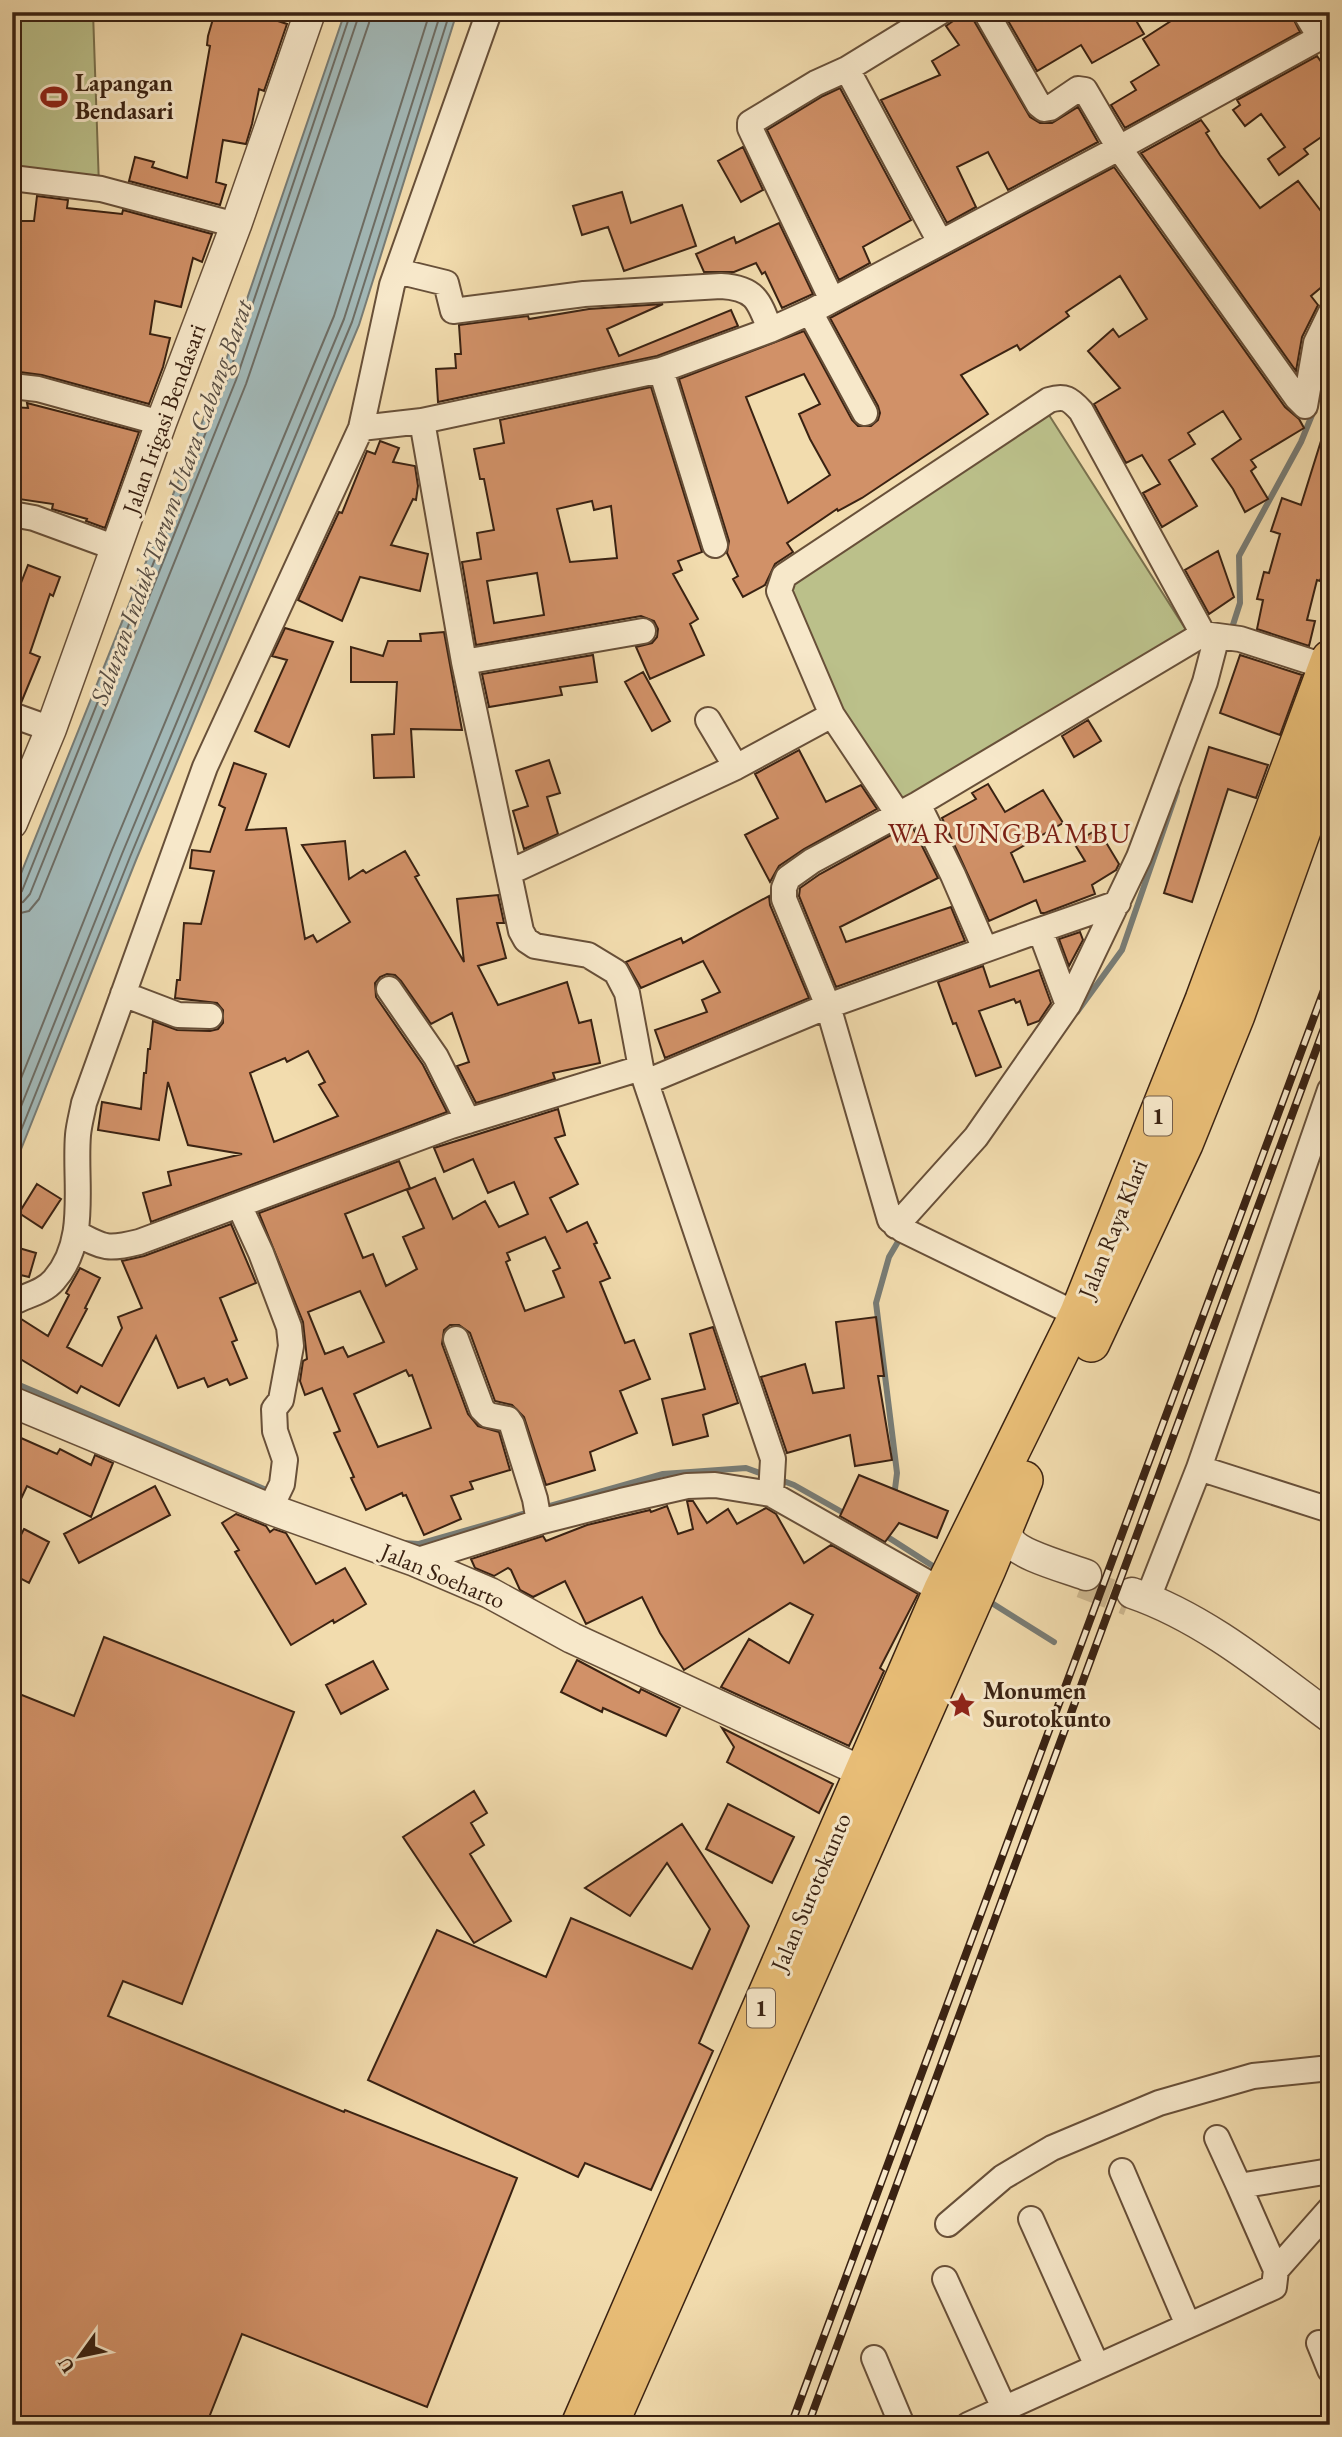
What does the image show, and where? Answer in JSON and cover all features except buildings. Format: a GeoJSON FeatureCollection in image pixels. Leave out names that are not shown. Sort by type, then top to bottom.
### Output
{"type":"FeatureCollection","features":[{"type":"Feature","properties":{"kind":"main road","name":"Jalan Raya Klari"},"geometry":{"type":"LineString","coordinates":[[961,1580],[1014,1501],[1184,1144],[1220,1008],[1328,663]]}},
{"type":"Feature","properties":{"kind":"main road","name":"Jalan Raya Klari"},"geometry":{"type":"LineString","coordinates":[[961,1580],[1078,1315],[1301,839],[1330,752]]}},
{"type":"Feature","properties":{"kind":"main road","name":"Jalan Surotokunto"},"geometry":{"type":"LineString","coordinates":[[580,2425],[863,1772],[961,1580]]}},
{"type":"Feature","properties":{"kind":"main road","name":"Jalan Surotokunto"},"geometry":{"type":"LineString","coordinates":[[609,2425],[961,1580]]}},
{"type":"Feature","properties":{"kind":"street","name":"Jalan Irigasi Bendasari"},"geometry":{"type":"LineString","coordinates":[[12,823],[51,729],[161,423],[236,225],[310,12]]}},
{"type":"Feature","properties":{"kind":"street"},"geometry":{"type":"LineString","coordinates":[[12,1304],[54,1281],[67,1261],[76,1233],[79,1192],[78,1135],[84,1103],[205,767],[360,428],[397,271],[489,12]]}},
{"type":"Feature","properties":{"kind":"street"},"geometry":{"type":"LineString","coordinates":[[832,300],[750,128],[750,123],[816,83],[848,69],[940,12]]}},
{"type":"Feature","properties":{"kind":"street"},"geometry":{"type":"LineString","coordinates":[[986,12],[1044,109],[1082,88],[1119,148],[1305,406],[1316,343],[1330,314]]}},
{"type":"Feature","properties":{"kind":"street"},"geometry":{"type":"LineString","coordinates":[[360,428],[422,421],[661,370],[770,330],[810,312],[1119,148],[1325,34],[1305,12]]}},
{"type":"Feature","properties":{"kind":"street"},"geometry":{"type":"LineString","coordinates":[[848,69],[940,242]]}},
{"type":"Feature","properties":{"kind":"street"},"geometry":{"type":"LineString","coordinates":[[12,178],[101,189],[236,225]]}},
{"type":"Feature","properties":{"kind":"street"},"geometry":{"type":"LineString","coordinates":[[397,271],[446,283],[453,311],[583,294],[741,287],[753,296],[762,308],[770,330]]}},
{"type":"Feature","properties":{"kind":"street"},"geometry":{"type":"LineString","coordinates":[[810,312],[865,412]]}},
{"type":"Feature","properties":{"kind":"street"},"geometry":{"type":"LineString","coordinates":[[661,370],[715,545]]}},
{"type":"Feature","properties":{"kind":"street"},"geometry":{"type":"LineString","coordinates":[[12,386],[38,389],[161,423]]}},
{"type":"Feature","properties":{"kind":"street"},"geometry":{"type":"LineString","coordinates":[[985,950],[953,874],[908,809],[832,715],[779,591],[785,576],[1034,410],[1060,397],[1070,399],[1081,411],[1221,637]]}},
{"type":"Feature","properties":{"kind":"street"},"geometry":{"type":"LineString","coordinates":[[422,421],[464,662],[521,930],[526,940],[535,946],[588,955],[617,972],[627,993],[643,1075],[773,1459],[771,1490]]}},
{"type":"Feature","properties":{"kind":"street"},"geometry":{"type":"LineString","coordinates":[[12,514],[34,518],[117,548]]}},
{"type":"Feature","properties":{"kind":"street"},"geometry":{"type":"LineString","coordinates":[[464,662],[643,631]]}},
{"type":"Feature","properties":{"kind":"street"},"geometry":{"type":"LineString","coordinates":[[1078,1315],[902,1230],[890,1220],[828,1006],[790,918],[783,899],[784,888],[788,878],[812,861],[1221,637],[1328,663]]}},
{"type":"Feature","properties":{"kind":"street"},"geometry":{"type":"LineString","coordinates":[[902,1230],[976,1137],[1068,1005],[1139,857],[1221,637]]}},
{"type":"Feature","properties":{"kind":"street"},"geometry":{"type":"LineString","coordinates":[[12,715],[51,729]]}},
{"type":"Feature","properties":{"kind":"street"},"geometry":{"type":"LineString","coordinates":[[510,872],[736,767],[832,715]]}},
{"type":"Feature","properties":{"kind":"street"},"geometry":{"type":"LineString","coordinates":[[708,720],[736,767]]}},
{"type":"Feature","properties":{"kind":"street"},"geometry":{"type":"LineString","coordinates":[[76,1233],[101,1246],[114,1248],[139,1242],[468,1121],[643,1075],[1118,903]]}},
{"type":"Feature","properties":{"kind":"street"},"geometry":{"type":"LineString","coordinates":[[1040,930],[1068,1005]]}},
{"type":"Feature","properties":{"kind":"street"},"geometry":{"type":"LineString","coordinates":[[389,989],[442,1066],[468,1121]]}},
{"type":"Feature","properties":{"kind":"street"},"geometry":{"type":"LineString","coordinates":[[123,993],[178,1015],[210,1016]]}},
{"type":"Feature","properties":{"kind":"street"},"geometry":{"type":"LineString","coordinates":[[1330,1090],[1199,1468],[1138,1599],[1264,1668],[1330,1717]]}},
{"type":"Feature","properties":{"kind":"street"},"geometry":{"type":"LineString","coordinates":[[239,1205],[261,1252],[289,1327],[291,1346],[281,1400],[274,1409],[275,1431],[285,1460],[276,1498]]}},
{"type":"Feature","properties":{"kind":"street"},"geometry":{"type":"LineString","coordinates":[[456,1339],[482,1409],[488,1415],[508,1419],[512,1425],[537,1512]]}},
{"type":"Feature","properties":{"kind":"street","name":"Jalan Soeharto"},"geometry":{"type":"LineString","coordinates":[[12,1402],[276,1498],[490,1593],[572,1638],[863,1772]]}},
{"type":"Feature","properties":{"kind":"street"},"geometry":{"type":"LineString","coordinates":[[1199,1468],[1330,1510]]}},
{"type":"Feature","properties":{"kind":"street"},"geometry":{"type":"LineString","coordinates":[[415,1560],[537,1512],[621,1500],[687,1486],[715,1485],[771,1490],[961,1580],[999,1557],[1013,1556],[1084,1579],[1017,1549],[1009,1538],[1007,1527],[1014,1501]]}},
{"type":"Feature","properties":{"kind":"street"},"geometry":{"type":"LineString","coordinates":[[948,2224],[1003,2177],[1052,2148],[1147,2107],[1253,2076],[1330,2068]]}},
{"type":"Feature","properties":{"kind":"street"},"geometry":{"type":"LineString","coordinates":[[968,2425],[1274,2287],[1276,2270],[1217,2138]]}},
{"type":"Feature","properties":{"kind":"street"},"geometry":{"type":"LineString","coordinates":[[1122,2171],[1188,2325]]}},
{"type":"Feature","properties":{"kind":"street"},"geometry":{"type":"LineString","coordinates":[[1239,2186],[1330,2171]]}},
{"type":"Feature","properties":{"kind":"street"},"geometry":{"type":"LineString","coordinates":[[1276,2270],[1330,2209]]}},
{"type":"Feature","properties":{"kind":"street"},"geometry":{"type":"LineString","coordinates":[[1031,2219],[1097,2366]]}},
{"type":"Feature","properties":{"kind":"street"},"geometry":{"type":"LineString","coordinates":[[945,2279],[1004,2408]]}},
{"type":"Feature","properties":{"kind":"street"},"geometry":{"type":"LineString","coordinates":[[1319,2343],[1330,2370]]}},
{"type":"Feature","properties":{"kind":"street"},"geometry":{"type":"LineString","coordinates":[[874,2358],[902,2425]]}},
{"type":"Feature","properties":{"kind":"green space","name":"Lapangan Bendasari"},"geometry":{"type":"Polygon","coordinates":[[[12,12],[93,12],[99,186],[12,182],[12,12]]]}},
{"type":"Feature","properties":{"kind":"green space"},"geometry":{"type":"Polygon","coordinates":[[[1049,415],[1188,633],[898,814],[779,591],[1049,415]]]}},
{"type":"Feature","properties":{"kind":"water","name":"Saluran Induk Tarum Utara Cabang Barat"},"geometry":{"type":"Polygon","coordinates":[[[345,12],[457,12],[359,325],[136,860],[12,1172],[12,896],[221,375],[345,12]]]}},
{"type":"Feature","properties":{"kind":"waterway"},"geometry":{"type":"LineString","coordinates":[[1231,631],[1240,603],[1239,556],[1301,442],[1314,410]]}},
{"type":"Feature","properties":{"kind":"waterway"},"geometry":{"type":"LineString","coordinates":[[1077,1012],[1122,950],[1177,791]]}},
{"type":"Feature","properties":{"kind":"waterway"},"geometry":{"type":"LineString","coordinates":[[894,1497],[897,1473],[876,1303],[889,1257],[902,1235]]}},
{"type":"Feature","properties":{"kind":"waterway"},"geometry":{"type":"LineString","coordinates":[[12,1382],[271,1492]]}},
{"type":"Feature","properties":{"kind":"waterway"},"geometry":{"type":"LineString","coordinates":[[543,1508],[663,1474],[746,1468],[768,1476]]}},
{"type":"Feature","properties":{"kind":"waterway"},"geometry":{"type":"LineString","coordinates":[[778,1479],[849,1516]]}},
{"type":"Feature","properties":{"kind":"waterway"},"geometry":{"type":"LineString","coordinates":[[402,1543],[419,1544],[523,1514]]}},
{"type":"Feature","properties":{"kind":"waterway"},"geometry":{"type":"LineString","coordinates":[[883,1534],[939,1570]]}},
{"type":"Feature","properties":{"kind":"waterway"},"geometry":{"type":"LineString","coordinates":[[987,1600],[1054,1642]]}},
{"type":"Feature","properties":{"kind":"tunnel"},"geometry":{"type":"LineString","coordinates":[[1082,1583],[1129,1601]]}},
{"type":"Feature","properties":{"kind":"railway"},"geometry":{"type":"LineString","coordinates":[[791,2425],[1330,974]]}},
{"type":"Feature","properties":{"kind":"railway"},"geometry":{"type":"LineString","coordinates":[[808,2425],[1330,1012]]}},
{"type":"Feature","properties":{"kind":"place","name":"Lapangan Bendasari"},"geometry":{"type":"Point","coordinates":[54,97]}},
{"type":"Feature","properties":{"kind":"place","name":"Monumen Surotokunto"},"geometry":{"type":"Point","coordinates":[962,1705]}},
{"type":"Feature","properties":{"kind":"district","name":"WARUNGBAMBU"},"geometry":{"type":"Point","coordinates":[1010,833]}}]}
